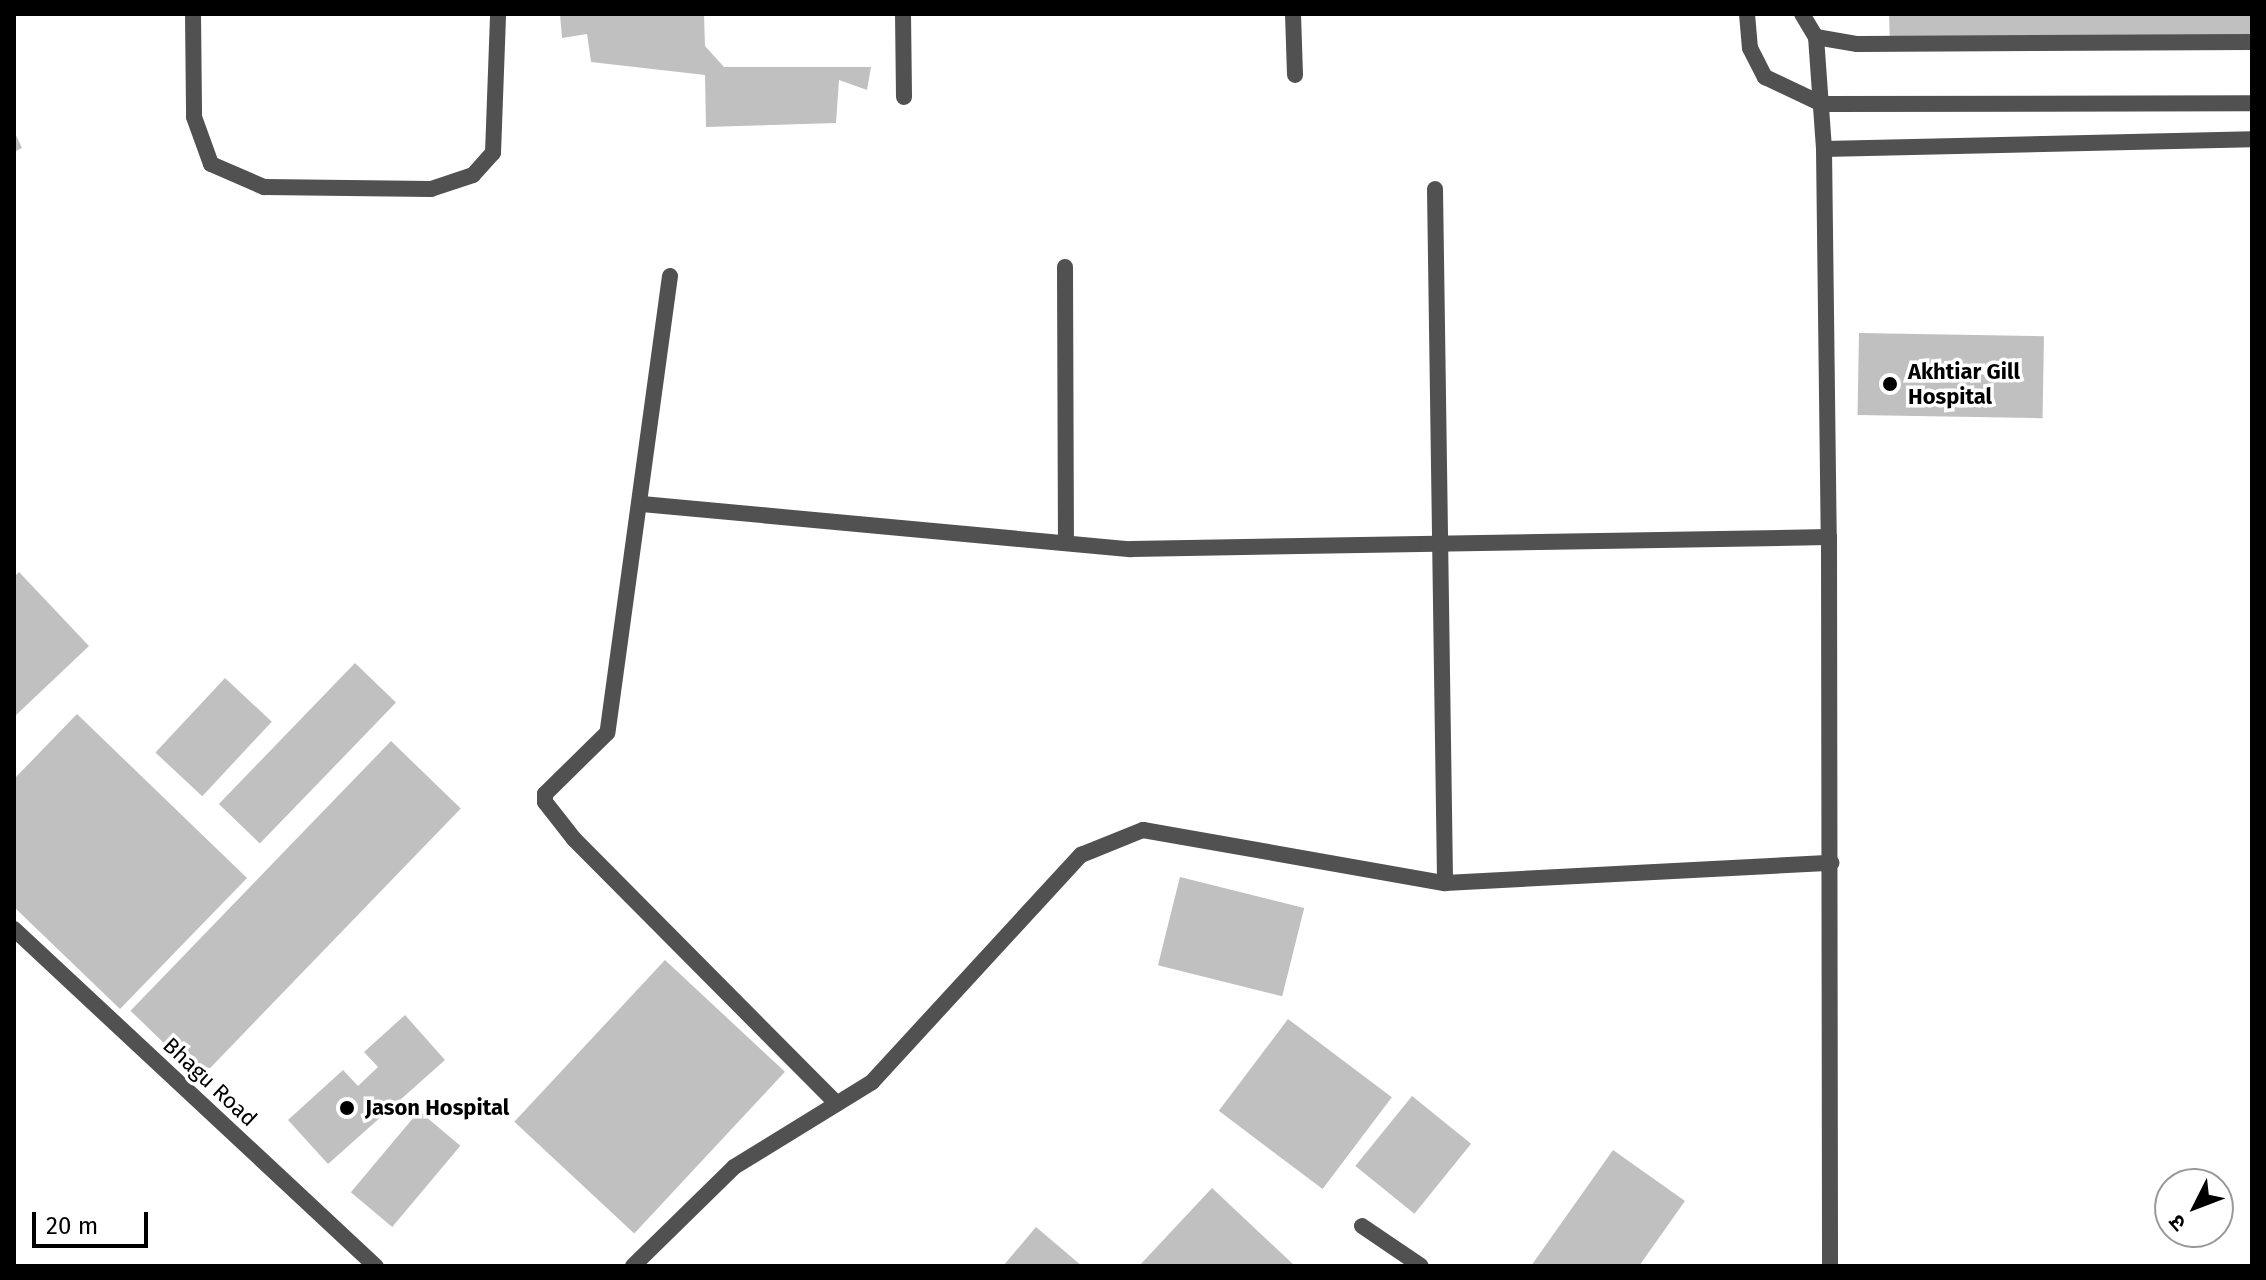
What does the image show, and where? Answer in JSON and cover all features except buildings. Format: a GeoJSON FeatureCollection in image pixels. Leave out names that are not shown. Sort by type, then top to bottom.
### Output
{"type":"FeatureCollection","features":[{"type":"Feature","properties":{"kind":"street"},"geometry":{"type":"LineString","coordinates":[[193,14],[194,117],[211,164],[264,187],[431,189],[473,175],[493,153],[498,14]]}},
{"type":"Feature","properties":{"kind":"street"},"geometry":{"type":"LineString","coordinates":[[903,14],[904,97]]}},
{"type":"Feature","properties":{"kind":"street"},"geometry":{"type":"LineString","coordinates":[[1293,14],[1295,75]]}},
{"type":"Feature","properties":{"kind":"street"},"geometry":{"type":"LineString","coordinates":[[1747,14],[1750,48],[1765,77],[1822,104],[2252,103]]}},
{"type":"Feature","properties":{"kind":"street"},"geometry":{"type":"LineString","coordinates":[[1802,14],[1816,37],[1824,149],[1831,863],[1830,1266]]}},
{"type":"Feature","properties":{"kind":"street"},"geometry":{"type":"LineString","coordinates":[[1816,37],[1857,44],[2252,42]]}},
{"type":"Feature","properties":{"kind":"street"},"geometry":{"type":"LineString","coordinates":[[1824,149],[2252,139]]}},
{"type":"Feature","properties":{"kind":"street"},"geometry":{"type":"LineString","coordinates":[[1435,189],[1445,883]]}},
{"type":"Feature","properties":{"kind":"street"},"geometry":{"type":"LineString","coordinates":[[1065,267],[1066,543]]}},
{"type":"Feature","properties":{"kind":"street"},"geometry":{"type":"LineString","coordinates":[[670,276],[642,504],[607,733],[545,794],[545,802],[574,839],[837,1104]]}},
{"type":"Feature","properties":{"kind":"street"},"geometry":{"type":"LineString","coordinates":[[642,504],[1131,549],[1829,537]]}},
{"type":"Feature","properties":{"kind":"street"},"geometry":{"type":"LineString","coordinates":[[633,1266],[734,1167],[872,1082],[1081,855],[1143,830],[1445,883],[1831,863]]}},
{"type":"Feature","properties":{"kind":"street","name":"Bhagu Road"},"geometry":{"type":"LineString","coordinates":[[14,929],[376,1266]]}},
{"type":"Feature","properties":{"kind":"street"},"geometry":{"type":"LineString","coordinates":[[1362,1226],[1421,1266]]}},
{"type":"Feature","properties":{"kind":"place","name":"Akhtiar Gill Hospital"},"geometry":{"type":"Point","coordinates":[1890,384]}},
{"type":"Feature","properties":{"kind":"place","name":"Jason Hospital"},"geometry":{"type":"Point","coordinates":[347,1108]}}]}
